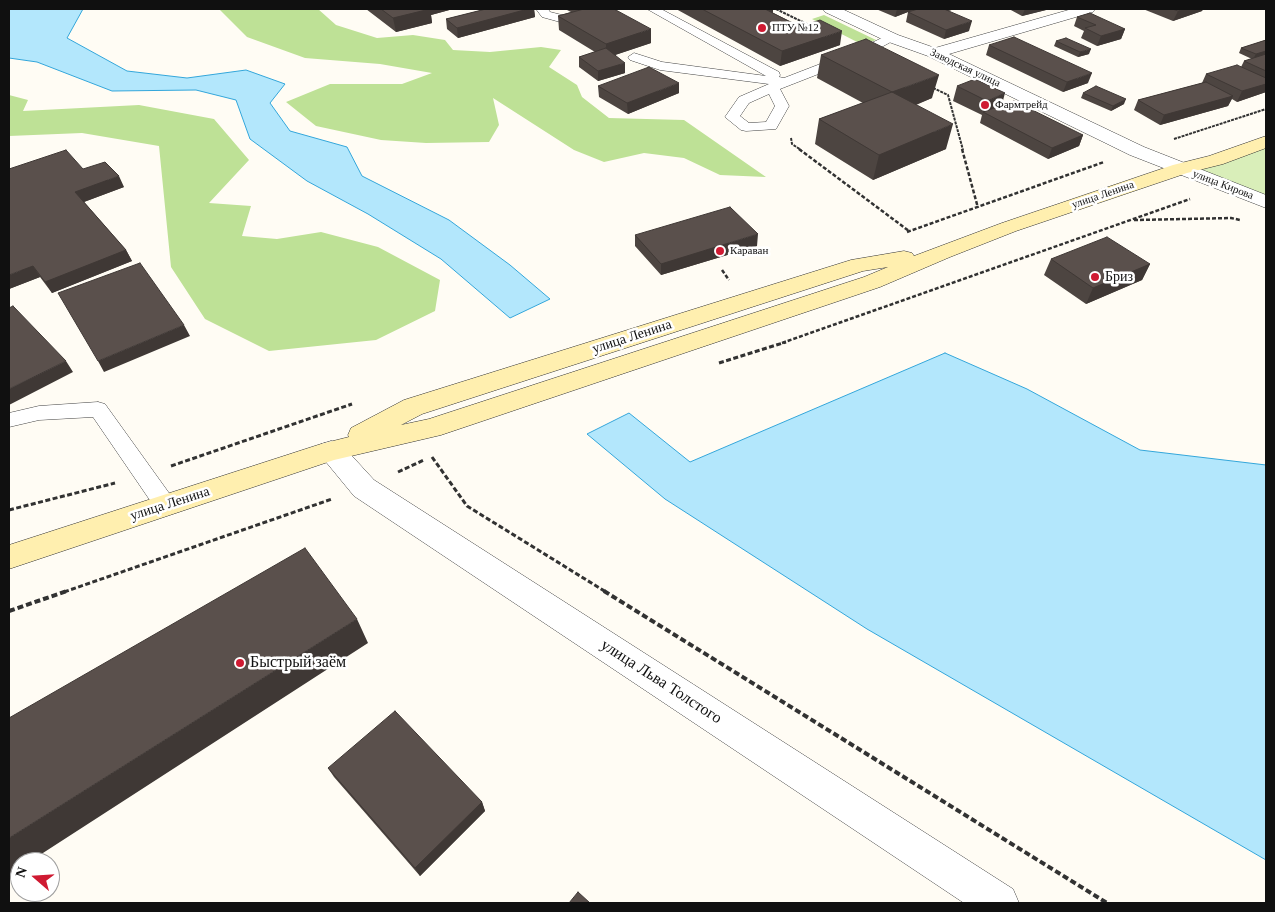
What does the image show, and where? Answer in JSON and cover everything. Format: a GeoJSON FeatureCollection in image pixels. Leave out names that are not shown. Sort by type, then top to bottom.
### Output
{"type":"FeatureCollection","features":[{"type":"Feature","properties":{"kind":"main road","name":"улица Ленина"},"geometry":{"type":"LineString","coordinates":[[9,558],[331,451],[432,428],[872,282],[942,252],[1180,169],[1216,160],[1266,142]]}},
{"type":"Feature","properties":{"kind":"street","name":"Заводская улица"},"geometry":{"type":"LineString","coordinates":[[830,9],[892,38],[934,53],[1090,129],[1180,169]]}},
{"type":"Feature","properties":{"kind":"street"},"geometry":{"type":"LineString","coordinates":[[934,53],[1088,9]]}},
{"type":"Feature","properties":{"kind":"street","name":"улица Кирова"},"geometry":{"type":"LineString","coordinates":[[1180,169],[1266,202]]}},
{"type":"Feature","properties":{"kind":"street","name":"улица Льва Толстого"},"geometry":{"type":"LineString","coordinates":[[331,451],[364,488],[999,903]]}},
{"type":"Feature","properties":{"kind":"lane"},"geometry":{"type":"LineString","coordinates":[[542,9],[546,15],[571,20],[606,9]]}},
{"type":"Feature","properties":{"kind":"lane"},"geometry":{"type":"LineString","coordinates":[[653,9],[785,82]]}},
{"type":"Feature","properties":{"kind":"lane"},"geometry":{"type":"LineString","coordinates":[[772,87],[782,106],[771,126],[746,127],[732,117],[744,100],[772,87],[863,52],[892,38]]}},
{"type":"Feature","properties":{"kind":"lane"},"geometry":{"type":"LineString","coordinates":[[634,57],[660,66],[785,82]]}},
{"type":"Feature","properties":{"kind":"lane"},"geometry":{"type":"LineString","coordinates":[[9,420],[39,413],[98,409],[166,506]]}},
{"type":"Feature","properties":{"kind":"path"},"geometry":{"type":"LineString","coordinates":[[776,9],[811,26]]}},
{"type":"Feature","properties":{"kind":"path"},"geometry":{"type":"LineString","coordinates":[[931,87],[948,95],[976,207]]}},
{"type":"Feature","properties":{"kind":"path"},"geometry":{"type":"LineString","coordinates":[[782,106],[792,144],[909,231]]}},
{"type":"Feature","properties":{"kind":"path"},"geometry":{"type":"LineString","coordinates":[[712,366],[815,333],[1225,186]]}},
{"type":"Feature","properties":{"kind":"path"},"geometry":{"type":"LineString","coordinates":[[1131,220],[1231,218],[1248,222]]}},
{"type":"Feature","properties":{"kind":"path"},"geometry":{"type":"LineString","coordinates":[[722,270],[730,282]]}},
{"type":"Feature","properties":{"kind":"path"},"geometry":{"type":"LineString","coordinates":[[9,611],[364,488],[432,456],[467,506],[1107,903]]}},
{"type":"Feature","properties":{"kind":"green space"},"geometry":{"type":"Polygon","coordinates":[[[219,9],[318,9],[336,25],[377,38],[413,35],[445,40],[453,50],[490,52],[541,47],[561,50],[549,67],[577,85],[582,97],[609,118],[684,120],[766,177],[720,175],[684,158],[644,153],[604,162],[574,150],[493,98],[499,125],[489,142],[426,143],[381,140],[316,126],[286,102],[330,84],[402,84],[432,73],[380,64],[305,58],[247,37],[219,9]]]}},
{"type":"Feature","properties":{"kind":"green space"},"geometry":{"type":"Polygon","coordinates":[[[824,15],[876,40],[863,45],[812,19],[824,15]]]}},
{"type":"Feature","properties":{"kind":"green space"},"geometry":{"type":"Polygon","coordinates":[[[9,95],[28,100],[23,111],[139,105],[214,119],[249,160],[209,203],[251,206],[242,236],[277,239],[321,232],[378,247],[440,280],[435,311],[376,340],[269,351],[205,319],[171,267],[159,146],[82,133],[9,136],[9,95]]]}},
{"type":"Feature","properties":{"kind":"green space"},"geometry":{"type":"Polygon","coordinates":[[[1266,142],[1266,202],[1180,169],[1216,160],[1266,142]]]}},
{"type":"Feature","properties":{"kind":"water"},"geometry":{"type":"Polygon","coordinates":[[[9,9],[83,9],[67,38],[127,71],[187,78],[246,70],[285,84],[270,103],[290,131],[347,147],[362,176],[449,220],[510,265],[550,299],[510,318],[441,259],[368,214],[307,181],[250,139],[236,100],[196,90],[112,91],[37,62],[9,58],[9,9]]]}},
{"type":"Feature","properties":{"kind":"water"},"geometry":{"type":"Polygon","coordinates":[[[945,353],[1027,389],[1140,450],[1266,465],[1266,860],[867,629],[665,499],[587,434],[629,413],[690,462],[945,353]]]}},
{"type":"Feature","properties":{"kind":"building"},"geometry":{"type":"Polygon","coordinates":[[[381,9],[430,9],[393,18],[381,9]]]}},
{"type":"Feature","properties":{"kind":"building"},"geometry":{"type":"Polygon","coordinates":[[[486,9],[528,9],[457,28],[446,19],[486,9]]]}},
{"type":"Feature","properties":{"kind":"building"},"geometry":{"type":"Polygon","coordinates":[[[584,9],[614,9],[651,29],[606,44],[558,16],[584,9]]]}},
{"type":"Feature","properties":{"kind":"building"},"geometry":{"type":"Polygon","coordinates":[[[702,9],[765,9],[800,27],[820,20],[842,31],[782,51],[702,9]]]}},
{"type":"Feature","properties":{"kind":"building"},"geometry":{"type":"Polygon","coordinates":[[[918,9],[944,9],[972,21],[946,30],[908,12],[918,9]]]}},
{"type":"Feature","properties":{"kind":"building"},"geometry":{"type":"Polygon","coordinates":[[[1090,13],[1125,29],[1101,36],[1085,28],[1096,25],[1077,17],[1090,13]]]}},
{"type":"Feature","properties":{"kind":"building"},"geometry":{"type":"Polygon","coordinates":[[[1014,37],[1092,73],[1067,82],[989,45],[1014,37]]]}},
{"type":"Feature","properties":{"kind":"building"},"geometry":{"type":"Polygon","coordinates":[[[1066,38],[1091,49],[1080,52],[1056,41],[1066,38]]]}},
{"type":"Feature","properties":{"kind":"building"},"geometry":{"type":"Polygon","coordinates":[[[866,39],[939,75],[892,92],[821,55],[866,39]]]}},
{"type":"Feature","properties":{"kind":"building"},"geometry":{"type":"Polygon","coordinates":[[[1266,40],[1266,51],[1256,54],[1241,48],[1266,40]]]}},
{"type":"Feature","properties":{"kind":"building"},"geometry":{"type":"Polygon","coordinates":[[[606,48],[625,63],[598,71],[579,57],[606,48]]]}},
{"type":"Feature","properties":{"kind":"building"},"geometry":{"type":"Polygon","coordinates":[[[1266,54],[1266,71],[1244,61],[1266,54]]]}},
{"type":"Feature","properties":{"kind":"building"},"geometry":{"type":"Polygon","coordinates":[[[1237,65],[1266,78],[1266,84],[1242,91],[1206,74],[1237,65]]]}},
{"type":"Feature","properties":{"kind":"building"},"geometry":{"type":"Polygon","coordinates":[[[649,67],[679,83],[627,103],[598,86],[649,67]]]}},
{"type":"Feature","properties":{"kind":"building"},"geometry":{"type":"Polygon","coordinates":[[[975,79],[1005,93],[987,101],[957,86],[975,79]]]}},
{"type":"Feature","properties":{"kind":"building"},"geometry":{"type":"Polygon","coordinates":[[[1206,82],[1233,96],[1164,115],[1138,100],[1206,82]]]}},
{"type":"Feature","properties":{"kind":"building"},"geometry":{"type":"Polygon","coordinates":[[[1096,86],[1126,99],[1113,106],[1083,93],[1096,86]]]}},
{"type":"Feature","properties":{"kind":"building"},"geometry":{"type":"Polygon","coordinates":[[[892,92],[953,124],[879,155],[819,119],[892,92]]]}},
{"type":"Feature","properties":{"kind":"building"},"geometry":{"type":"Polygon","coordinates":[[[1014,101],[1083,135],[1052,148],[983,112],[1014,101]]]}},
{"type":"Feature","properties":{"kind":"building"},"geometry":{"type":"Polygon","coordinates":[[[66,150],[83,169],[105,162],[119,176],[75,192],[126,250],[45,282],[33,266],[9,275],[9,169],[66,150]]]}},
{"type":"Feature","properties":{"kind":"building"},"geometry":{"type":"Polygon","coordinates":[[[730,207],[758,234],[661,264],[635,235],[730,207]]]}},
{"type":"Feature","properties":{"kind":"building"},"geometry":{"type":"Polygon","coordinates":[[[1107,237],[1150,264],[1093,288],[1051,259],[1107,237]]]}},
{"type":"Feature","properties":{"kind":"building"},"geometry":{"type":"Polygon","coordinates":[[[140,263],[184,325],[98,361],[58,293],[140,263]]]}},
{"type":"Feature","properties":{"kind":"building"},"geometry":{"type":"Polygon","coordinates":[[[13,306],[66,361],[9,389],[9,308],[13,306]]]}},
{"type":"Feature","properties":{"kind":"building"},"geometry":{"type":"Polygon","coordinates":[[[305,548],[357,619],[9,838],[9,718],[305,548]]]}},
{"type":"Feature","properties":{"kind":"building"},"geometry":{"type":"Polygon","coordinates":[[[395,711],[482,802],[415,868],[328,768],[395,711]]]}},
{"type":"Feature","properties":{"kind":"building"},"geometry":{"type":"Polygon","coordinates":[[[578,892],[590,903],[569,903],[578,892]]]}},
{"type":"Feature","properties":{"kind":"place","name":"ПТУ №12"},"geometry":{"type":"Point","coordinates":[762,28]}},
{"type":"Feature","properties":{"kind":"place","name":"Фармтрейд"},"geometry":{"type":"Point","coordinates":[985,105]}},
{"type":"Feature","properties":{"kind":"place","name":"Караван"},"geometry":{"type":"Point","coordinates":[720,251]}},
{"type":"Feature","properties":{"kind":"place","name":"Бриз"},"geometry":{"type":"Point","coordinates":[1095,277]}},
{"type":"Feature","properties":{"kind":"place","name":"Быстрый заём"},"geometry":{"type":"Point","coordinates":[240,663]}}]}
